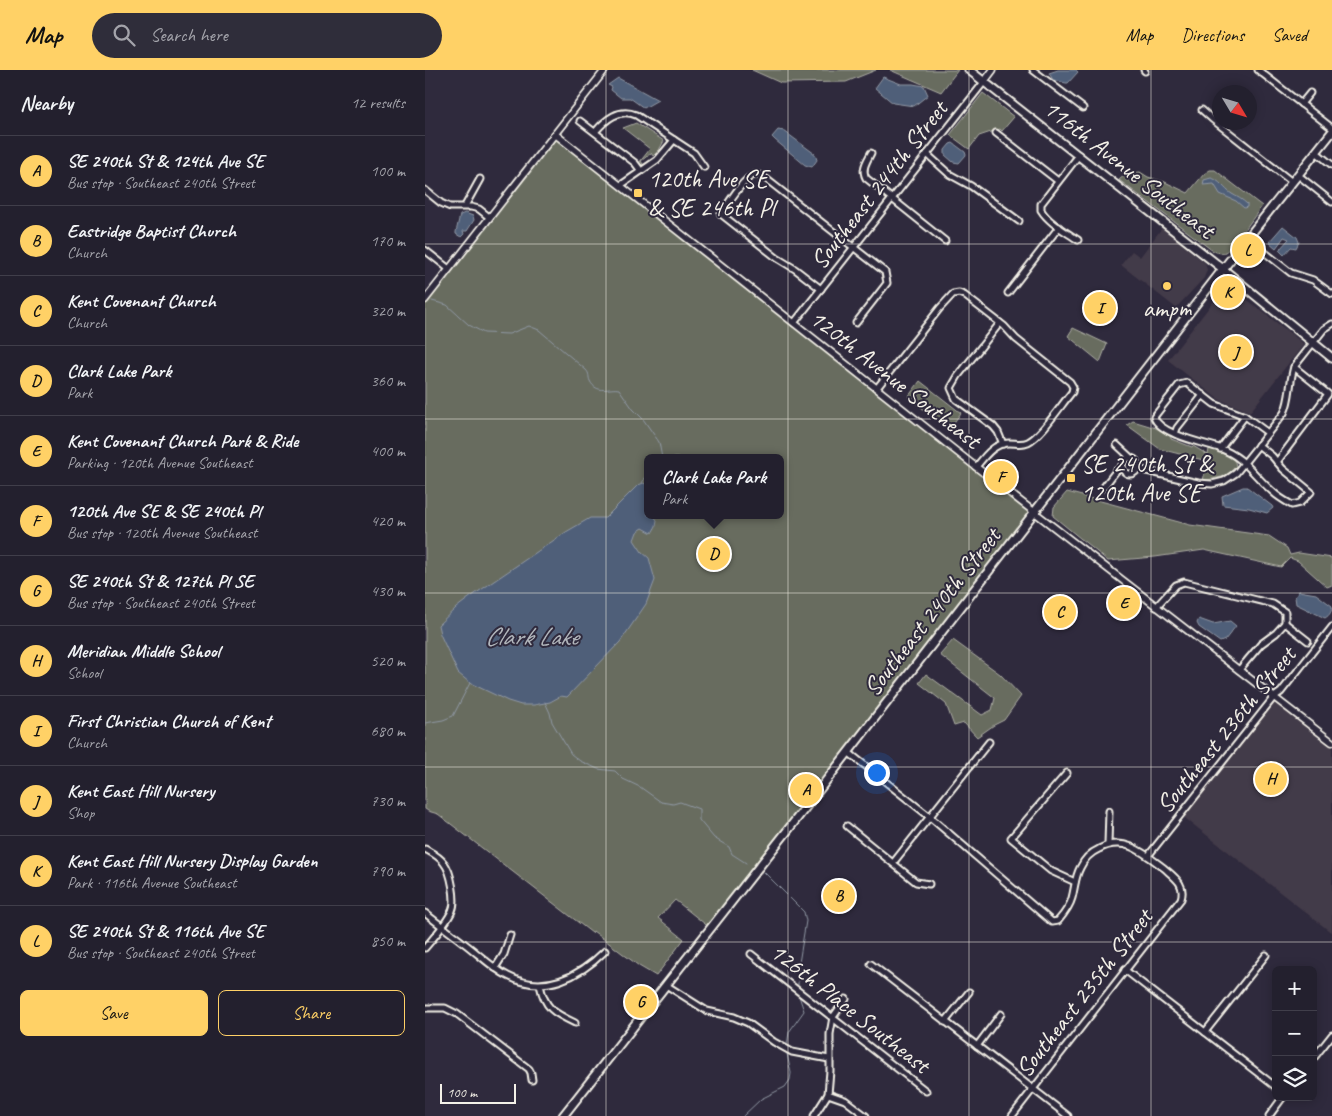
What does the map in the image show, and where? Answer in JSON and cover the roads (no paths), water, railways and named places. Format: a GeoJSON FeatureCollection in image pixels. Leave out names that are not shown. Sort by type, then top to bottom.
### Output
{"type":"FeatureCollection","features":[{"type":"Feature","properties":{"kind":"main road","name":"116th Avenue Southeast"},"geometry":{"type":"LineString","coordinates":[[969,70],[1223,269],[1332,358]]}},
{"type":"Feature","properties":{"kind":"main road","name":"Southeast 240th Street"},"geometry":{"type":"LineString","coordinates":[[563,1116],[1223,269],[1332,132]]}},
{"type":"Feature","properties":{"kind":"street"},"geometry":{"type":"LineString","coordinates":[[425,300],[605,70]]}},
{"type":"Feature","properties":{"kind":"street","name":"Southeast 244th Street"},"geometry":{"type":"LineString","coordinates":[[795,323],[993,70]]}},
{"type":"Feature","properties":{"kind":"street"},"geometry":{"type":"LineString","coordinates":[[1033,70],[1083,108]]}},
{"type":"Feature","properties":{"kind":"street"},"geometry":{"type":"LineString","coordinates":[[1258,70],[1332,128]]}},
{"type":"Feature","properties":{"kind":"street"},"geometry":{"type":"LineString","coordinates":[[1301,104],[1310,93]]}},
{"type":"Feature","properties":{"kind":"street"},"geometry":{"type":"LineString","coordinates":[[1202,110],[1292,182]]}},
{"type":"Feature","properties":{"kind":"street"},"geometry":{"type":"LineString","coordinates":[[595,132],[603,122],[622,112],[629,112],[693,153],[704,167]]}},
{"type":"Feature","properties":{"kind":"street"},"geometry":{"type":"LineString","coordinates":[[581,122],[635,163],[641,172]]}},
{"type":"Feature","properties":{"kind":"street"},"geometry":{"type":"LineString","coordinates":[[996,133],[1057,181]]}},
{"type":"Feature","properties":{"kind":"street","name":"120th Avenue Southeast"},"geometry":{"type":"LineString","coordinates":[[555,134],[976,467],[1332,742]]}},
{"type":"Feature","properties":{"kind":"street"},"geometry":{"type":"LineString","coordinates":[[621,185],[657,160],[674,140]]}},
{"type":"Feature","properties":{"kind":"street"},"geometry":{"type":"LineString","coordinates":[[1316,152],[1332,164]]}},
{"type":"Feature","properties":{"kind":"street"},"geometry":{"type":"LineString","coordinates":[[871,153],[863,172],[869,180],[945,241]]}},
{"type":"Feature","properties":{"kind":"street"},"geometry":{"type":"LineString","coordinates":[[927,154],[949,174],[971,186],[1019,221]]}},
{"type":"Feature","properties":{"kind":"street"},"geometry":{"type":"LineString","coordinates":[[1078,240],[1044,215],[1041,210],[1041,204],[1079,155]]}},
{"type":"Feature","properties":{"kind":"street"},"geometry":{"type":"LineString","coordinates":[[821,289],[777,258],[721,214],[745,182],[753,175],[765,178],[885,272],[887,283],[856,323]]}},
{"type":"Feature","properties":{"kind":"street"},"geometry":{"type":"LineString","coordinates":[[1298,175],[1332,202]]}},
{"type":"Feature","properties":{"kind":"street"},"geometry":{"type":"LineString","coordinates":[[465,206],[480,179]]}},
{"type":"Feature","properties":{"kind":"street"},"geometry":{"type":"LineString","coordinates":[[425,190],[441,203],[450,207],[465,206],[479,209],[489,217]]}},
{"type":"Feature","properties":{"kind":"street"},"geometry":{"type":"LineString","coordinates":[[1007,293],[1059,227]]}},
{"type":"Feature","properties":{"kind":"street"},"geometry":{"type":"LineString","coordinates":[[1258,248],[1291,274],[1313,280],[1332,294]]}},
{"type":"Feature","properties":{"kind":"street"},"geometry":{"type":"LineString","coordinates":[[425,250],[449,269]]}},
{"type":"Feature","properties":{"kind":"street"},"geometry":{"type":"LineString","coordinates":[[877,388],[950,296],[956,293],[964,295],[1001,323],[1016,340],[1070,382],[1073,387],[1072,392],[1035,438],[1025,444],[1003,444],[987,453],[976,467]]}},
{"type":"Feature","properties":{"kind":"street"},"geometry":{"type":"LineString","coordinates":[[1001,323],[958,376],[951,388],[956,398],[993,426],[1003,444]]}},
{"type":"Feature","properties":{"kind":"street"},"geometry":{"type":"LineString","coordinates":[[1138,468],[1198,484],[1212,484],[1230,478],[1245,463],[1287,407],[1295,367],[1324,329],[1332,324]]}},
{"type":"Feature","properties":{"kind":"street"},"geometry":{"type":"LineString","coordinates":[[1277,462],[1328,394],[1295,367]]}},
{"type":"Feature","properties":{"kind":"street"},"geometry":{"type":"LineString","coordinates":[[1258,445],[1311,492],[1301,503],[1291,506],[1272,491],[1245,463],[1232,454],[1194,442],[1159,425],[1155,420],[1156,414],[1179,385],[1184,383],[1191,384],[1215,404],[1245,416],[1268,433]]}},
{"type":"Feature","properties":{"kind":"street"},"geometry":{"type":"LineString","coordinates":[[1175,434],[1177,428],[1203,395]]}},
{"type":"Feature","properties":{"kind":"street"},"geometry":{"type":"LineString","coordinates":[[1220,449],[1245,416]]}},
{"type":"Feature","properties":{"kind":"street"},"geometry":{"type":"LineString","coordinates":[[1117,445],[1137,463],[1138,468],[1135,473],[1130,475],[1125,473],[1122,467]]}},
{"type":"Feature","properties":{"kind":"street"},"geometry":{"type":"LineString","coordinates":[[1103,488],[1116,471],[1122,467],[1125,460],[1131,458]]}},
{"type":"Feature","properties":{"kind":"street"},"geometry":{"type":"LineString","coordinates":[[1156,607],[1176,584],[1184,582],[1273,604],[1285,612],[1285,623],[1276,633],[1261,644],[1239,670]]}},
{"type":"Feature","properties":{"kind":"street"},"geometry":{"type":"LineString","coordinates":[[1285,623],[1308,642]]}},
{"type":"Feature","properties":{"kind":"street","name":"Southeast 236th Street"},"geometry":{"type":"LineString","coordinates":[[1148,856],[1274,697],[1281,692],[1332,628]]}},
{"type":"Feature","properties":{"kind":"street"},"geometry":{"type":"LineString","coordinates":[[893,863],[989,742]]}},
{"type":"Feature","properties":{"kind":"street"},"geometry":{"type":"LineString","coordinates":[[848,752],[930,817],[1052,922],[1059,921],[1068,907],[1072,900],[1075,882],[1085,859],[1093,852],[1108,844],[1121,843],[1132,846],[1148,856]]}},
{"type":"Feature","properties":{"kind":"street"},"geometry":{"type":"LineString","coordinates":[[1067,774],[1011,838],[1051,871],[1075,882]]}},
{"type":"Feature","properties":{"kind":"street"},"geometry":{"type":"LineString","coordinates":[[1108,844],[1109,811]]}},
{"type":"Feature","properties":{"kind":"street"},"geometry":{"type":"LineString","coordinates":[[847,826],[917,882],[929,884]]}},
{"type":"Feature","properties":{"kind":"street"},"geometry":{"type":"LineString","coordinates":[[425,849],[445,863],[449,874],[454,906],[425,948]]}},
{"type":"Feature","properties":{"kind":"street","name":"Southeast 235th Street"},"geometry":{"type":"LineString","coordinates":[[1012,1116],[1181,899],[1183,892],[1178,880],[1148,856]]}},
{"type":"Feature","properties":{"kind":"street"},"geometry":{"type":"LineString","coordinates":[[425,913],[495,968],[514,979],[540,985],[560,981],[571,976],[590,964],[605,951]]}},
{"type":"Feature","properties":{"kind":"street"},"geometry":{"type":"LineString","coordinates":[[495,968],[504,954],[510,936]]}},
{"type":"Feature","properties":{"kind":"street","name":"126th Place Southeast"},"geometry":{"type":"LineString","coordinates":[[751,954],[926,1091]]}},
{"type":"Feature","properties":{"kind":"street"},"geometry":{"type":"LineString","coordinates":[[1205,1032],[1266,955]]}},
{"type":"Feature","properties":{"kind":"street"},"geometry":{"type":"LineString","coordinates":[[871,964],[1068,1116]]}},
{"type":"Feature","properties":{"kind":"street"},"geometry":{"type":"LineString","coordinates":[[1125,970],[1272,1084]]}},
{"type":"Feature","properties":{"kind":"street"},"geometry":{"type":"LineString","coordinates":[[540,985],[544,1001],[549,1007],[560,1016],[575,1023]]}},
{"type":"Feature","properties":{"kind":"street"},"geometry":{"type":"LineString","coordinates":[[666,985],[707,1011],[734,1017],[748,1023],[774,1042],[792,1052],[829,1059]]}},
{"type":"Feature","properties":{"kind":"street"},"geometry":{"type":"LineString","coordinates":[[945,1022],[969,992]]}},
{"type":"Feature","properties":{"kind":"street"},"geometry":{"type":"LineString","coordinates":[[814,1116],[828,1094],[830,1034],[833,1017],[846,999]]}},
{"type":"Feature","properties":{"kind":"street"},"geometry":{"type":"LineString","coordinates":[[425,1008],[445,1008],[457,1014],[529,1069],[532,1080]]}},
{"type":"Feature","properties":{"kind":"street"},"geometry":{"type":"LineString","coordinates":[[977,1046],[1001,1014]]}},
{"type":"Feature","properties":{"kind":"street"},"geometry":{"type":"LineString","coordinates":[[1315,1056],[1332,1035]]}},
{"type":"Feature","properties":{"kind":"street"},"geometry":{"type":"LineString","coordinates":[[828,1094],[845,1100],[867,1116]]}},
{"type":"Feature","properties":{"kind":"street"},"geometry":{"type":"LineString","coordinates":[[1269,1116],[1280,1101]]}},
{"type":"Feature","properties":{"kind":"water"},"geometry":{"type":"Polygon","coordinates":[[[1058,70],[1076,70],[1078,72],[1066,83],[1053,80],[1049,73],[1058,70]]]}},
{"type":"Feature","properties":{"kind":"water"},"geometry":{"type":"Polygon","coordinates":[[[883,77],[901,84],[924,86],[928,95],[914,106],[893,103],[875,88],[883,77]]]}},
{"type":"Feature","properties":{"kind":"water"},"geometry":{"type":"Polygon","coordinates":[[[618,78],[658,100],[644,108],[630,98],[621,98],[608,85],[618,78]]]}},
{"type":"Feature","properties":{"kind":"water"},"geometry":{"type":"Polygon","coordinates":[[[778,130],[784,131],[815,154],[817,160],[812,167],[805,165],[772,137],[778,130]]]}},
{"type":"Feature","properties":{"kind":"water"},"geometry":{"type":"Polygon","coordinates":[[[953,143],[965,152],[966,155],[959,163],[953,162],[945,155],[945,150],[953,143]]]}},
{"type":"Feature","properties":{"kind":"water"},"geometry":{"type":"Polygon","coordinates":[[[1211,178],[1245,202],[1247,207],[1244,208],[1236,201],[1220,194],[1214,184],[1203,185],[1204,180],[1211,178]]]}},
{"type":"Feature","properties":{"kind":"water"},"geometry":{"type":"Polygon","coordinates":[[[465,213],[473,216],[474,220],[467,231],[463,231],[464,234],[461,237],[456,232],[460,215],[465,213]]]}},
{"type":"Feature","properties":{"kind":"water"},"geometry":{"type":"Polygon","coordinates":[[[1283,226],[1297,237],[1299,242],[1296,248],[1291,247],[1284,255],[1279,250],[1289,239],[1284,237],[1276,248],[1269,242],[1283,226]]]}},
{"type":"Feature","properties":{"kind":"water","name":"Clark Lake"},"geometry":{"type":"Polygon","coordinates":[[[644,483],[644,519],[657,520],[652,533],[643,528],[637,532],[634,540],[642,552],[649,558],[655,580],[646,604],[620,642],[567,697],[561,696],[550,702],[521,705],[508,701],[470,683],[458,673],[440,634],[438,625],[469,598],[566,532],[590,518],[605,518],[638,485],[644,483]]]}},
{"type":"Feature","properties":{"kind":"water"},"geometry":{"type":"Polygon","coordinates":[[[1247,487],[1273,508],[1267,513],[1249,508],[1223,505],[1222,496],[1247,487]]]}},
{"type":"Feature","properties":{"kind":"water"},"geometry":{"type":"Polygon","coordinates":[[[1299,591],[1316,594],[1332,606],[1329,614],[1325,618],[1296,604],[1295,597],[1299,591]]]}},
{"type":"Feature","properties":{"kind":"water"},"geometry":{"type":"Polygon","coordinates":[[[1199,619],[1213,624],[1230,621],[1236,626],[1225,640],[1220,642],[1199,627],[1197,623],[1199,619]]]}},
{"type":"Feature","properties":{"kind":"waterway"},"geometry":{"type":"LineString","coordinates":[[432,301],[447,305],[469,325],[484,333],[509,334],[529,326],[539,330],[586,370],[590,381],[596,388],[603,390],[619,389],[659,442],[661,454]]}},
{"type":"Feature","properties":{"kind":"waterway"},"geometry":{"type":"LineString","coordinates":[[425,723],[453,716],[470,683]]}},
{"type":"Feature","properties":{"kind":"waterway"},"geometry":{"type":"LineString","coordinates":[[545,702],[552,722],[571,754],[580,761],[598,769],[615,771],[623,779],[640,787],[661,802],[673,804],[680,802],[699,809],[699,820],[714,838],[729,847],[732,854],[746,863]]}},
{"type":"Feature","properties":{"kind":"waterway"},"geometry":{"type":"LineString","coordinates":[[764,872],[804,912],[806,921],[799,963],[798,985]]}},
{"type":"Feature","properties":{"kind":"waterway"},"geometry":{"type":"LineString","coordinates":[[787,1045],[789,1032],[804,1011],[799,996]]}},
{"type":"Feature","properties":{"kind":"waterway"},"geometry":{"type":"LineString","coordinates":[[743,1116],[761,1099],[785,1087],[790,1080],[791,1073],[787,1054]]}},
{"type":"Feature","properties":{"kind":"place","name":"120th Ave SE & SE 246th Pl"},"geometry":{"type":"Point","coordinates":[638,193]}},
{"type":"Feature","properties":{"kind":"place","name":"SE 240th St & 116th Ave SE"},"geometry":{"type":"Point","coordinates":[1248,250]}},
{"type":"Feature","properties":{"kind":"place","name":"ampm"},"geometry":{"type":"Point","coordinates":[1167,286]}},
{"type":"Feature","properties":{"kind":"place","name":"Kent East Hill Nursery Display Garden"},"geometry":{"type":"Point","coordinates":[1228,292]}},
{"type":"Feature","properties":{"kind":"place","name":"First Christian Church of Kent"},"geometry":{"type":"Point","coordinates":[1100,308]}},
{"type":"Feature","properties":{"kind":"place","name":"Kent East Hill Nursery"},"geometry":{"type":"Point","coordinates":[1236,352]}},
{"type":"Feature","properties":{"kind":"place","name":"120th Ave SE & SE 240th Pl"},"geometry":{"type":"Point","coordinates":[1001,477]}},
{"type":"Feature","properties":{"kind":"place","name":"SE 240th St & 120th Ave SE"},"geometry":{"type":"Point","coordinates":[1071,478]}},
{"type":"Feature","properties":{"kind":"place","name":"Clark Lake Park"},"geometry":{"type":"Point","coordinates":[714,554]}},
{"type":"Feature","properties":{"kind":"place","name":"Kent Covenant Church Park & Ride"},"geometry":{"type":"Point","coordinates":[1124,603]}},
{"type":"Feature","properties":{"kind":"place","name":"Kent Covenant Church"},"geometry":{"type":"Point","coordinates":[1060,612]}},
{"type":"Feature","properties":{"kind":"place","name":"Meridian Middle School"},"geometry":{"type":"Point","coordinates":[1271,779]}},
{"type":"Feature","properties":{"kind":"place","name":"SE 240th St & 124th Ave SE"},"geometry":{"type":"Point","coordinates":[806,790]}},
{"type":"Feature","properties":{"kind":"place","name":"Eastridge Baptist Church"},"geometry":{"type":"Point","coordinates":[839,896]}},
{"type":"Feature","properties":{"kind":"place","name":"SE 240th St & 127th Pl SE"},"geometry":{"type":"Point","coordinates":[641,1002]}}]}
